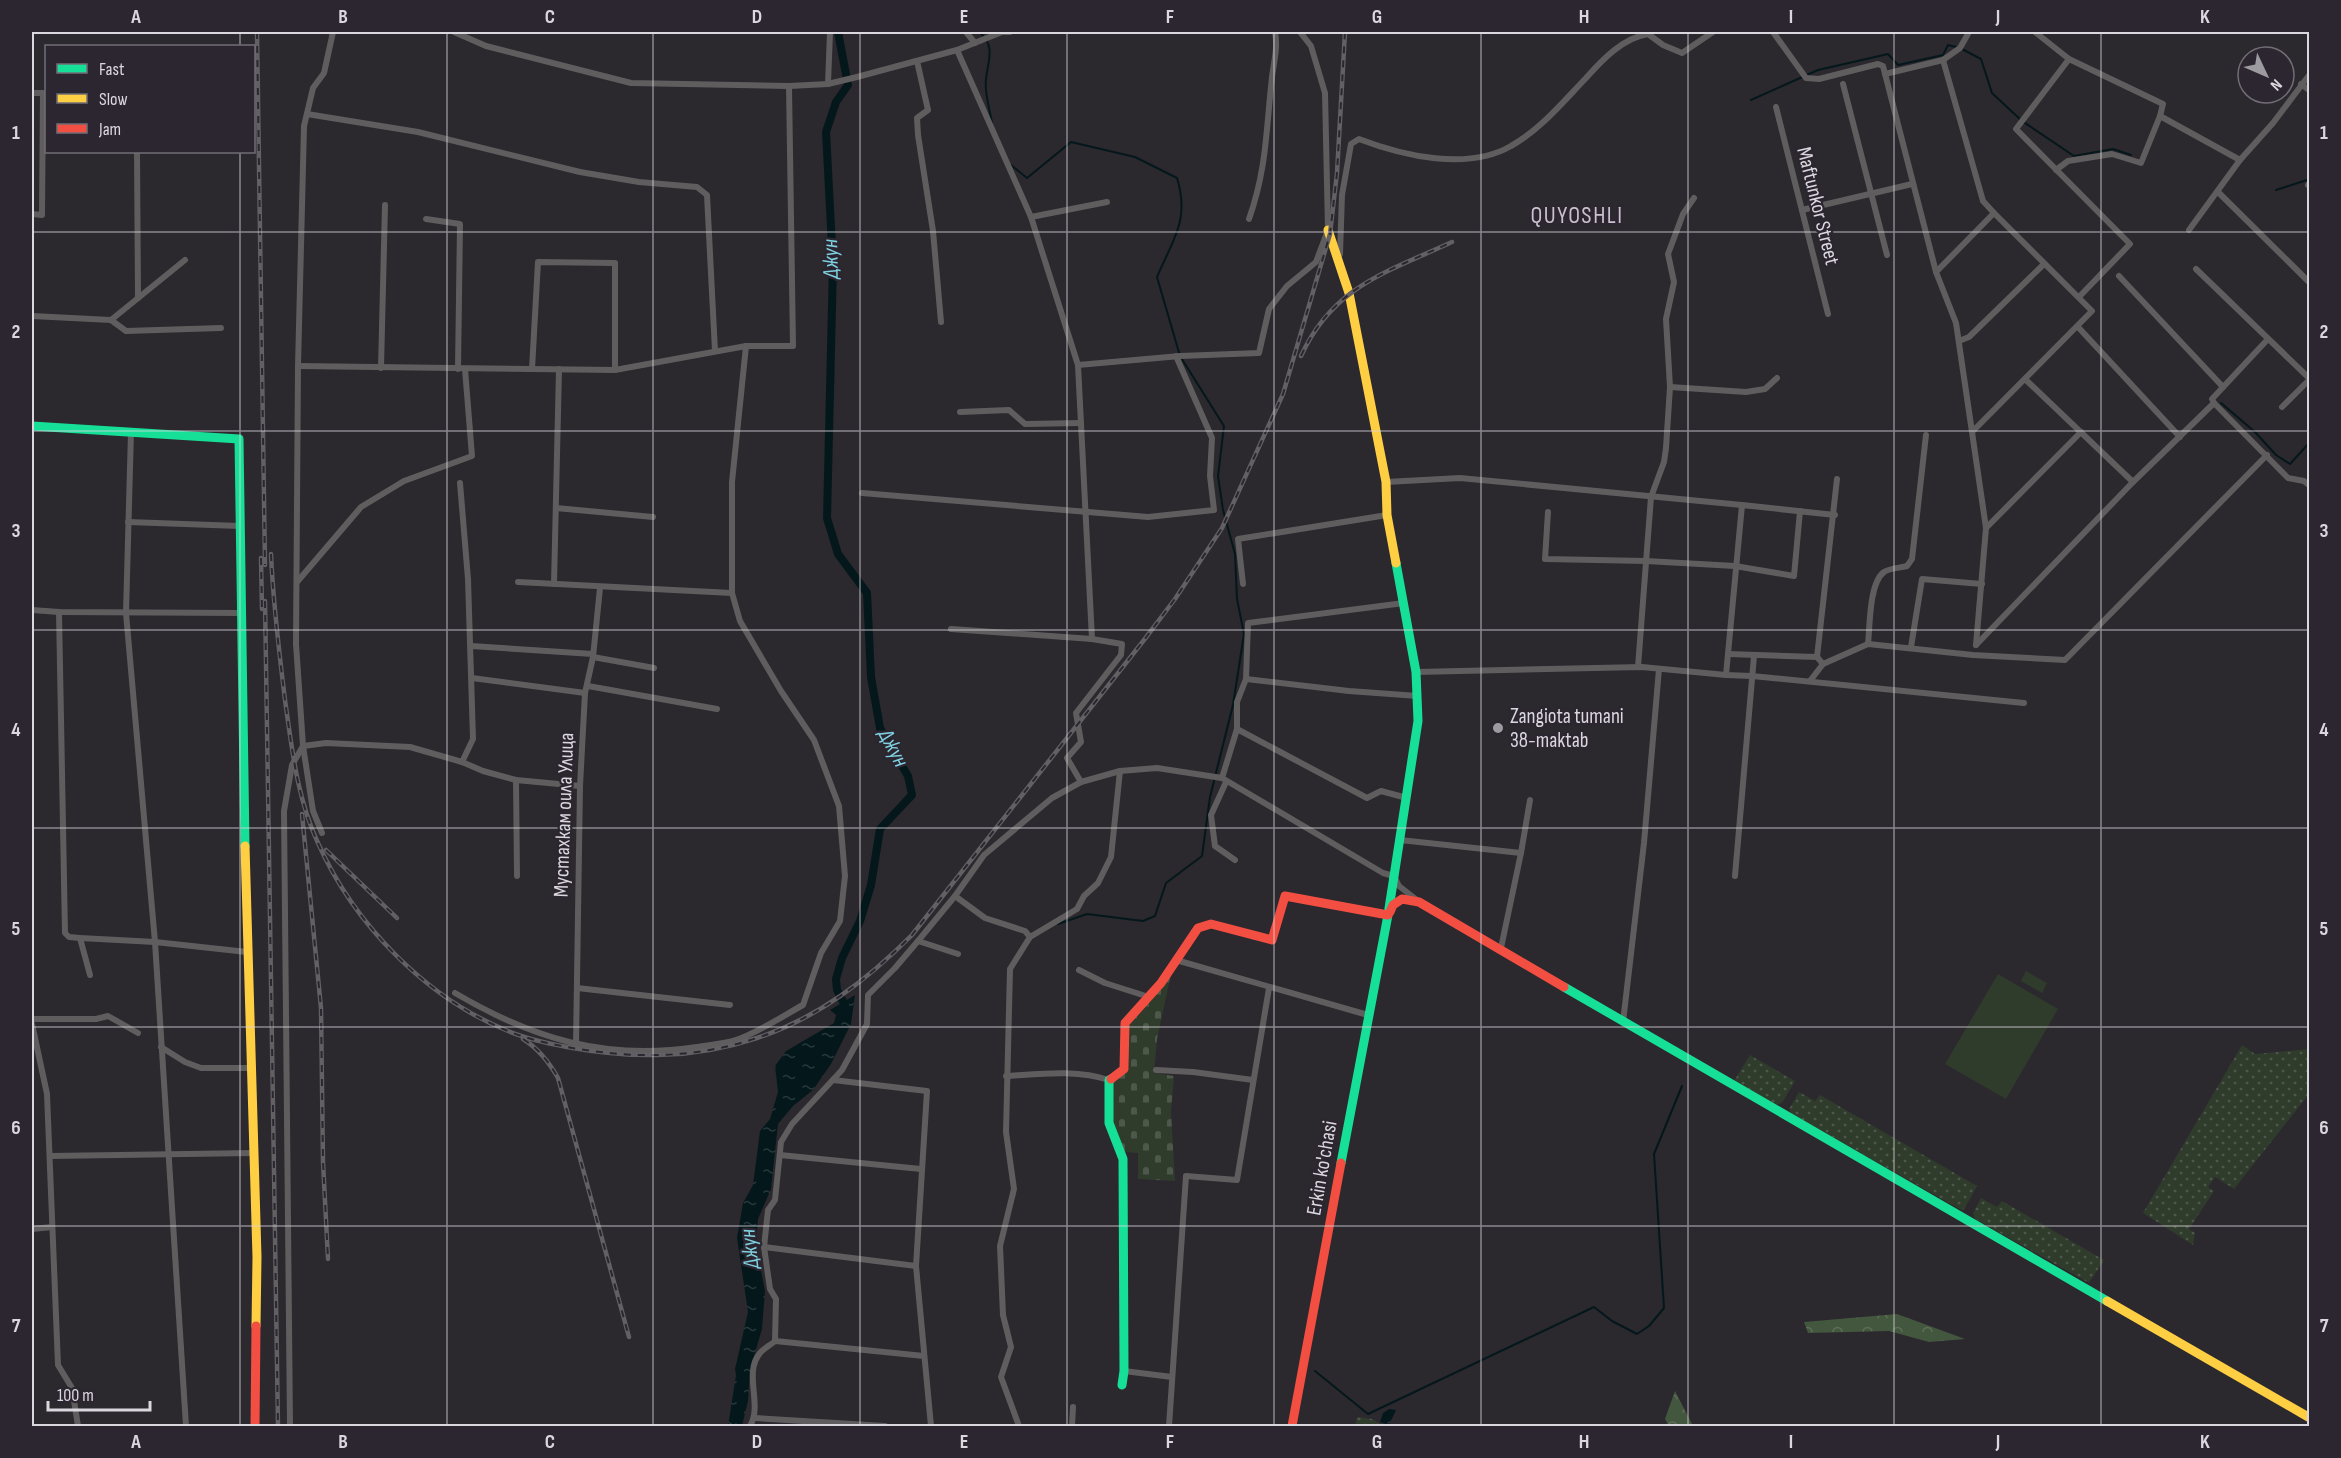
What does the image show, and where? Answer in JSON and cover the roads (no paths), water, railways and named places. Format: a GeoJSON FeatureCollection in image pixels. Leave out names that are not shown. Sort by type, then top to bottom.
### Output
{"type":"FeatureCollection","features":[{"type":"Feature","properties":{"kind":"street"},"geometry":{"type":"LineString","coordinates":[[322,833],[313,811],[303,746],[296,644],[298,366],[304,126],[313,88],[324,73],[333,32]]}},
{"type":"Feature","properties":{"kind":"street"},"geometry":{"type":"LineString","coordinates":[[454,32],[486,46],[631,83],[789,86],[828,84],[857,77],[957,50],[1002,32],[1010,32]]}},
{"type":"Feature","properties":{"kind":"street"},"geometry":{"type":"LineString","coordinates":[[828,84],[830,32]]}},
{"type":"Feature","properties":{"kind":"street"},"geometry":{"type":"LineString","coordinates":[[966,32],[975,43]]}},
{"type":"Feature","properties":{"kind":"street"},"geometry":{"type":"LineString","coordinates":[[1249,219],[1267,145],[1277,45],[1275,32]]}},
{"type":"Feature","properties":{"kind":"street"},"geometry":{"type":"LineString","coordinates":[[1078,365],[1176,356],[1259,353],[1269,309],[1287,286],[1316,262],[1328,230],[1325,93],[1311,46],[1300,32]]}},
{"type":"Feature","properties":{"kind":"street"},"geometry":{"type":"LineString","coordinates":[[1339,258],[1342,195],[1351,144],[1359,139],[1385,149],[1431,158],[1478,158],[1511,147],[1544,122],[1604,59],[1634,36],[1648,34],[1663,45],[1682,53],[1713,32]]}},
{"type":"Feature","properties":{"kind":"street"},"geometry":{"type":"LineString","coordinates":[[1773,32],[1806,78],[1819,79],[1878,64],[1883,66],[1886,74],[1936,272],[1956,323],[1959,341],[1986,528],[1974,655]]}},
{"type":"Feature","properties":{"kind":"street"},"geometry":{"type":"LineString","coordinates":[[1886,74],[1943,60],[1960,48],[1969,32]]}},
{"type":"Feature","properties":{"kind":"street"},"geometry":{"type":"LineString","coordinates":[[2035,32],[2069,59],[2163,104],[2141,163],[2112,154],[2068,161],[2056,171]]}},
{"type":"Feature","properties":{"kind":"street"},"geometry":{"type":"LineString","coordinates":[[957,50],[1031,217],[1078,365],[1092,639]]}},
{"type":"Feature","properties":{"kind":"street"},"geometry":{"type":"LineString","coordinates":[[2069,59],[2016,129],[2130,244],[2079,297]]}},
{"type":"Feature","properties":{"kind":"street"},"geometry":{"type":"LineString","coordinates":[[1943,60],[1983,201],[2092,311],[1972,432]]}},
{"type":"Feature","properties":{"kind":"street"},"geometry":{"type":"LineString","coordinates":[[917,61],[928,110],[917,118],[918,135],[933,231],[941,322]]}},
{"type":"Feature","properties":{"kind":"street"},"geometry":{"type":"LineString","coordinates":[[2189,230],[2218,192],[2218,188],[2273,123],[2310,74]]}},
{"type":"Feature","properties":{"kind":"street"},"geometry":{"type":"LineString","coordinates":[[1843,84],[1887,255]]}},
{"type":"Feature","properties":{"kind":"street"},"geometry":{"type":"LineString","coordinates":[[2301,84],[2310,91]]}},
{"type":"Feature","properties":{"kind":"street"},"geometry":{"type":"LineString","coordinates":[[298,366],[615,370],[746,346],[793,346],[789,86]]}},
{"type":"Feature","properties":{"kind":"street"},"geometry":{"type":"LineString","coordinates":[[32,93],[44,93],[42,214],[32,214]]}},
{"type":"Feature","properties":{"kind":"street","name":"Maftunkor Street"},"geometry":{"type":"LineString","coordinates":[[1776,107],[1828,314]]}},
{"type":"Feature","properties":{"kind":"street"},"geometry":{"type":"LineString","coordinates":[[307,114],[418,132],[580,172],[639,182],[698,187],[707,195],[715,351]]}},
{"type":"Feature","properties":{"kind":"street"},"geometry":{"type":"LineString","coordinates":[[2160,116],[2240,160]]}},
{"type":"Feature","properties":{"kind":"street"},"geometry":{"type":"LineString","coordinates":[[137,153],[138,298]]}},
{"type":"Feature","properties":{"kind":"street"},"geometry":{"type":"LineString","coordinates":[[1802,210],[1912,184]]}},
{"type":"Feature","properties":{"kind":"street"},"geometry":{"type":"LineString","coordinates":[[2218,192],[2310,283]]}},
{"type":"Feature","properties":{"kind":"street"},"geometry":{"type":"LineString","coordinates":[[1638,667],[1651,497],[1664,462],[1670,387],[1666,319],[1674,282],[1668,254],[1683,214],[1694,198]]}},
{"type":"Feature","properties":{"kind":"street"},"geometry":{"type":"LineString","coordinates":[[1031,217],[1107,202]]}},
{"type":"Feature","properties":{"kind":"street"},"geometry":{"type":"LineString","coordinates":[[381,368],[385,205]]}},
{"type":"Feature","properties":{"kind":"street"},"geometry":{"type":"LineString","coordinates":[[1936,272],[1994,213]]}},
{"type":"Feature","properties":{"kind":"street"},"geometry":{"type":"LineString","coordinates":[[297,582],[361,507],[404,481],[472,456],[462,369],[460,224],[426,219]]}},
{"type":"Feature","properties":{"kind":"street","name":"Erkin ko'chasi"},"geometry":{"type":"LineString","coordinates":[[1292,1426],[1388,915],[1418,721],[1419,696],[1387,515],[1386,482],[1349,293],[1328,230]]}},
{"type":"Feature","properties":{"kind":"street"},"geometry":{"type":"LineString","coordinates":[[111,320],[185,260]]}},
{"type":"Feature","properties":{"kind":"street"},"geometry":{"type":"LineString","coordinates":[[532,369],[538,262],[582,262],[615,263],[615,370]]}},
{"type":"Feature","properties":{"kind":"street"},"geometry":{"type":"LineString","coordinates":[[1959,341],[1969,337],[2044,264]]}},
{"type":"Feature","properties":{"kind":"street"},"geometry":{"type":"LineString","coordinates":[[2196,269],[2310,379],[2282,407]]}},
{"type":"Feature","properties":{"kind":"street"},"geometry":{"type":"LineString","coordinates":[[2118,276],[2223,387]]}},
{"type":"Feature","properties":{"kind":"street"},"geometry":{"type":"LineString","coordinates":[[32,316],[111,320],[126,331],[221,328]]}},
{"type":"Feature","properties":{"kind":"street"},"geometry":{"type":"LineString","coordinates":[[2078,327],[2180,437]]}},
{"type":"Feature","properties":{"kind":"street"},"geometry":{"type":"LineString","coordinates":[[2268,339],[2212,399],[2288,478],[2304,481],[2310,486]]}},
{"type":"Feature","properties":{"kind":"street"},"geometry":{"type":"LineString","coordinates":[[455,993],[493,1015],[536,1033],[576,1044],[628,1050],[675,1050],[734,1041],[803,1005],[821,953],[840,921],[845,876],[839,806],[814,740],[781,691],[740,621],[732,593],[732,482],[746,346]]}},
{"type":"Feature","properties":{"kind":"street"},"geometry":{"type":"LineString","coordinates":[[862,493],[1148,518],[1214,510],[1210,476],[1212,438],[1176,356]]}},
{"type":"Feature","properties":{"kind":"street"},"geometry":{"type":"LineString","coordinates":[[554,584],[559,369]]}},
{"type":"Feature","properties":{"kind":"street"},"geometry":{"type":"LineString","coordinates":[[1670,387],[1746,392],[1765,389],[1777,378]]}},
{"type":"Feature","properties":{"kind":"street"},"geometry":{"type":"LineString","coordinates":[[2026,380],[2133,482]]}},
{"type":"Feature","properties":{"kind":"street"},"geometry":{"type":"LineString","coordinates":[[1976,645],[2133,482],[2214,403]]}},
{"type":"Feature","properties":{"kind":"street"},"geometry":{"type":"LineString","coordinates":[[960,411],[1009,411],[1025,424],[1081,423]]}},
{"type":"Feature","properties":{"kind":"street"},"geometry":{"type":"LineString","coordinates":[[32,426],[239,439],[247,952],[257,1257],[255,1426]]}},
{"type":"Feature","properties":{"kind":"street"},"geometry":{"type":"LineString","coordinates":[[131,432],[126,613],[155,942],[186,1426]]}},
{"type":"Feature","properties":{"kind":"street"},"geometry":{"type":"LineString","coordinates":[[1986,528],[2081,432]]}},
{"type":"Feature","properties":{"kind":"street"},"geometry":{"type":"LineString","coordinates":[[1868,644],[1874,586],[1881,574],[1887,570],[1907,566],[1912,559],[1926,435]]}},
{"type":"Feature","properties":{"kind":"street"},"geometry":{"type":"LineString","coordinates":[[1810,681],[1823,664],[1868,644],[2060,661],[2069,658],[2267,455]]}},
{"type":"Feature","properties":{"kind":"street"},"geometry":{"type":"LineString","coordinates":[[1386,482],[1461,478],[1834,515]]}},
{"type":"Feature","properties":{"kind":"street"},"geometry":{"type":"LineString","coordinates":[[1823,664],[1817,657],[1837,479]]}},
{"type":"Feature","properties":{"kind":"street"},"geometry":{"type":"LineString","coordinates":[[460,483],[468,579],[473,739],[462,762]]}},
{"type":"Feature","properties":{"kind":"street"},"geometry":{"type":"LineString","coordinates":[[1726,675],[1742,505]]}},
{"type":"Feature","properties":{"kind":"street"},"geometry":{"type":"LineString","coordinates":[[556,508],[653,517]]}},
{"type":"Feature","properties":{"kind":"street"},"geometry":{"type":"LineString","coordinates":[[1548,512],[1545,559],[1735,566],[1794,576],[1800,511]]}},
{"type":"Feature","properties":{"kind":"street"},"geometry":{"type":"LineString","coordinates":[[1243,584],[1238,539],[1387,515]]}},
{"type":"Feature","properties":{"kind":"street"},"geometry":{"type":"LineString","coordinates":[[128,522],[240,526]]}},
{"type":"Feature","properties":{"kind":"street"},"geometry":{"type":"LineString","coordinates":[[1911,647],[1922,579],[1982,584]]}},
{"type":"Feature","properties":{"kind":"street"},"geometry":{"type":"LineString","coordinates":[[518,582],[732,593]]}},
{"type":"Feature","properties":{"kind":"street","name":"Мустахкам оила Улица"},"geometry":{"type":"LineString","coordinates":[[576,1044],[580,786],[587,689],[600,588]]}},
{"type":"Feature","properties":{"kind":"street"},"geometry":{"type":"LineString","coordinates":[[1236,860],[1215,846],[1211,815],[1224,780],[1237,729],[1237,702],[1246,679],[1248,623],[1404,603]]}},
{"type":"Feature","properties":{"kind":"street"},"geometry":{"type":"LineString","coordinates":[[32,610],[242,613]]}},
{"type":"Feature","properties":{"kind":"street"},"geometry":{"type":"LineString","coordinates":[[59,612],[63,928],[69,937],[155,942],[247,952]]}},
{"type":"Feature","properties":{"kind":"street"},"geometry":{"type":"LineString","coordinates":[[951,629],[1092,639],[1122,644],[1121,655],[1076,712],[1081,742],[1067,758],[1081,782]]}},
{"type":"Feature","properties":{"kind":"street"},"geometry":{"type":"LineString","coordinates":[[471,646],[593,656],[654,668]]}},
{"type":"Feature","properties":{"kind":"street"},"geometry":{"type":"LineString","coordinates":[[1728,654],[1817,657]]}},
{"type":"Feature","properties":{"kind":"street"},"geometry":{"type":"LineString","coordinates":[[1735,876],[1754,656]]}},
{"type":"Feature","properties":{"kind":"street"},"geometry":{"type":"LineString","coordinates":[[1416,672],[1638,667],[1810,681],[2024,703]]}},
{"type":"Feature","properties":{"kind":"street"},"geometry":{"type":"LineString","coordinates":[[1623,1022],[1644,843],[1659,669]]}},
{"type":"Feature","properties":{"kind":"street"},"geometry":{"type":"LineString","coordinates":[[472,678],[587,689],[717,709]]}},
{"type":"Feature","properties":{"kind":"street"},"geometry":{"type":"LineString","coordinates":[[1246,679],[1349,691],[1419,696]]}},
{"type":"Feature","properties":{"kind":"street"},"geometry":{"type":"LineString","coordinates":[[1237,729],[1367,798],[1381,791],[1407,798]]}},
{"type":"Feature","properties":{"kind":"street"},"geometry":{"type":"LineString","coordinates":[[303,746],[326,743],[410,747],[516,780],[580,786]]}},
{"type":"Feature","properties":{"kind":"street"},"geometry":{"type":"LineString","coordinates":[[290,1426],[284,811],[292,765],[303,746]]}},
{"type":"Feature","properties":{"kind":"street"},"geometry":{"type":"LineString","coordinates":[[775,1341],[776,1299],[770,1289],[764,1247],[768,1210],[776,1200],[781,1142],[792,1124],[842,1070],[867,1024],[868,995],[895,968],[955,896],[984,855],[1052,798],[1081,782],[1120,771],[1156,768],[1224,780],[1383,873],[1394,876],[1398,886],[1419,902],[2310,1419]]}},
{"type":"Feature","properties":{"kind":"street"},"geometry":{"type":"LineString","coordinates":[[1019,1426],[1001,1377],[1011,1347],[1003,1314],[1000,1246],[1014,1189],[1006,1132],[1010,969],[1030,937],[1077,909],[1084,896],[1098,883],[1112,857],[1120,771]]}},
{"type":"Feature","properties":{"kind":"street"},"geometry":{"type":"LineString","coordinates":[[516,780],[517,876]]}},
{"type":"Feature","properties":{"kind":"street"},"geometry":{"type":"LineString","coordinates":[[1501,948],[1530,800]]}},
{"type":"Feature","properties":{"kind":"street"},"geometry":{"type":"LineString","coordinates":[[1400,840],[1521,853]]}},
{"type":"Feature","properties":{"kind":"street"},"geometry":{"type":"LineString","coordinates":[[955,896],[985,918],[1025,931],[1030,937]]}},
{"type":"Feature","properties":{"kind":"street"},"geometry":{"type":"LineString","coordinates":[[1109,1080],[1125,1070],[1125,1023],[1149,997],[1198,928],[1211,924],[1272,940],[1285,896],[1388,915],[1393,905],[1402,899],[1419,902]]}},
{"type":"Feature","properties":{"kind":"street"},"geometry":{"type":"LineString","coordinates":[[80,938],[90,975]]}},
{"type":"Feature","properties":{"kind":"street"},"geometry":{"type":"LineString","coordinates":[[918,940],[958,954]]}},
{"type":"Feature","properties":{"kind":"street"},"geometry":{"type":"LineString","coordinates":[[1176,960],[1368,1015]]}},
{"type":"Feature","properties":{"kind":"street"},"geometry":{"type":"LineString","coordinates":[[1078,970],[1105,983],[1149,997]]}},
{"type":"Feature","properties":{"kind":"street"},"geometry":{"type":"LineString","coordinates":[[577,988],[730,1005]]}},
{"type":"Feature","properties":{"kind":"street"},"geometry":{"type":"LineString","coordinates":[[1169,1426],[1186,1176],[1237,1180],[1269,988]]}},
{"type":"Feature","properties":{"kind":"street"},"geometry":{"type":"LineString","coordinates":[[32,1018],[96,1019],[108,1016],[138,1033]]}},
{"type":"Feature","properties":{"kind":"street"},"geometry":{"type":"LineString","coordinates":[[32,1024],[47,1094],[58,1365],[72,1388],[78,1426]]}},
{"type":"Feature","properties":{"kind":"street"},"geometry":{"type":"LineString","coordinates":[[161,1047],[185,1062],[201,1068],[252,1068]]}},
{"type":"Feature","properties":{"kind":"street"},"geometry":{"type":"LineString","coordinates":[[1156,1070],[1193,1072],[1253,1080]]}},
{"type":"Feature","properties":{"kind":"street"},"geometry":{"type":"LineString","coordinates":[[1006,1076],[1093,1074],[1109,1080]]}},
{"type":"Feature","properties":{"kind":"street"},"geometry":{"type":"LineString","coordinates":[[833,1080],[927,1091],[916,1266],[931,1426]]}},
{"type":"Feature","properties":{"kind":"street"},"geometry":{"type":"LineString","coordinates":[[1109,1080],[1109,1123],[1123,1159],[1124,1371],[1122,1385]]}},
{"type":"Feature","properties":{"kind":"street"},"geometry":{"type":"LineString","coordinates":[[50,1156],[254,1153]]}},
{"type":"Feature","properties":{"kind":"street"},"geometry":{"type":"LineString","coordinates":[[780,1155],[921,1169]]}},
{"type":"Feature","properties":{"kind":"street"},"geometry":{"type":"LineString","coordinates":[[32,1229],[52,1227]]}},
{"type":"Feature","properties":{"kind":"street"},"geometry":{"type":"LineString","coordinates":[[764,1247],[916,1266]]}},
{"type":"Feature","properties":{"kind":"street"},"geometry":{"type":"LineString","coordinates":[[750,1426],[755,1418],[753,1369],[759,1354],[775,1341],[924,1356]]}},
{"type":"Feature","properties":{"kind":"street"},"geometry":{"type":"LineString","coordinates":[[1124,1371],[1172,1377]]}},
{"type":"Feature","properties":{"kind":"street"},"geometry":{"type":"LineString","coordinates":[[1072,1426],[1073,1407]]}},
{"type":"Feature","properties":{"kind":"street"},"geometry":{"type":"LineString","coordinates":[[755,1418],[885,1426]]}},
{"type":"Feature","properties":{"kind":"water"},"geometry":{"type":"Polygon","coordinates":[[[855,995],[851,1024],[831,1064],[813,1090],[793,1106],[778,1124],[771,1189],[758,1219],[756,1244],[765,1291],[762,1329],[750,1370],[748,1401],[742,1426],[728,1426],[735,1369],[748,1312],[737,1238],[743,1203],[753,1185],[760,1131],[770,1119],[778,1092],[775,1066],[786,1051],[834,1023],[836,1015],[830,1010],[855,995]]]}},
{"type":"Feature","properties":{"kind":"water"},"geometry":{"type":"Polygon","coordinates":[[[1389,1409],[1396,1410],[1389,1425],[1380,1422],[1383,1413],[1389,1409]]]}},
{"type":"Feature","properties":{"kind":"waterway","name":"Джун"},"geometry":{"type":"LineString","coordinates":[[838,32],[848,85],[836,102],[826,132],[833,265],[827,518],[838,554],[867,593],[871,677],[880,728],[908,776],[912,795],[880,829],[871,885],[860,921],[842,958],[836,979],[837,990],[845,1005],[845,1011]]}},
{"type":"Feature","properties":{"kind":"waterway"},"geometry":{"type":"LineString","coordinates":[[979,32],[989,45],[986,82],[992,123]]}},
{"type":"Feature","properties":{"kind":"waterway"},"geometry":{"type":"LineString","coordinates":[[1751,100],[1818,70],[1888,54],[1898,65],[1943,55],[1948,45],[1960,48],[1981,59],[1992,93],[2022,121],[2074,156],[2113,149],[2131,155]]}},
{"type":"Feature","properties":{"kind":"waterway"},"geometry":{"type":"LineString","coordinates":[[1011,165],[1027,178],[1071,142],[1135,157],[1177,178],[1181,193],[1181,218],[1174,240],[1157,277],[1180,356],[1224,426],[1218,476],[1223,510],[1235,554],[1237,599],[1244,634],[1233,705],[1210,797],[1202,856],[1166,883],[1155,916],[1143,921],[1087,914],[1058,924]]}},
{"type":"Feature","properties":{"kind":"waterway"},"geometry":{"type":"LineString","coordinates":[[2276,190],[2310,179]]}},
{"type":"Feature","properties":{"kind":"waterway"},"geometry":{"type":"LineString","coordinates":[[2221,403],[2255,432],[2276,455],[2290,464],[2310,442]]}},
{"type":"Feature","properties":{"kind":"waterway"},"geometry":{"type":"LineString","coordinates":[[1315,1371],[1368,1414],[1594,1307],[1612,1321],[1637,1334],[1649,1326],[1664,1308],[1654,1154],[1682,1086]]}},
{"type":"Feature","properties":{"kind":"railway"},"geometry":{"type":"LineString","coordinates":[[257,32],[265,565]]}},
{"type":"Feature","properties":{"kind":"railway"},"geometry":{"type":"LineString","coordinates":[[271,554],[276,627],[290,737],[300,791],[311,826],[333,873],[351,902],[372,929],[421,978],[478,1017],[515,1034],[567,1047],[616,1054],[663,1055],[710,1050],[757,1038],[801,1020],[859,982],[912,935],[1144,640],[1175,599],[1222,528],[1283,394],[1330,234],[1337,173],[1345,32]]}},
{"type":"Feature","properties":{"kind":"railway"},"geometry":{"type":"LineString","coordinates":[[1301,356],[1314,332],[1346,297],[1384,273],[1452,242]]}},
{"type":"Feature","properties":{"kind":"railway"},"geometry":{"type":"LineString","coordinates":[[261,558],[262,609]]}},
{"type":"Feature","properties":{"kind":"railway"},"geometry":{"type":"LineString","coordinates":[[265,601],[278,1426]]}},
{"type":"Feature","properties":{"kind":"railway"},"geometry":{"type":"LineString","coordinates":[[302,814],[321,1008],[323,1162],[328,1259]]}},
{"type":"Feature","properties":{"kind":"railway"},"geometry":{"type":"LineString","coordinates":[[326,850],[397,918]]}},
{"type":"Feature","properties":{"kind":"railway"},"geometry":{"type":"LineString","coordinates":[[523,1039],[543,1056],[558,1078],[629,1337]]}},
{"type":"Feature","properties":{"kind":"place","name":"Zangiota tumani 38-maktab"},"geometry":{"type":"Point","coordinates":[1498,728]}},
{"type":"Feature","properties":{"kind":"district","name":"QUYOSHLI"},"geometry":{"type":"Point","coordinates":[1577,215]}}]}
